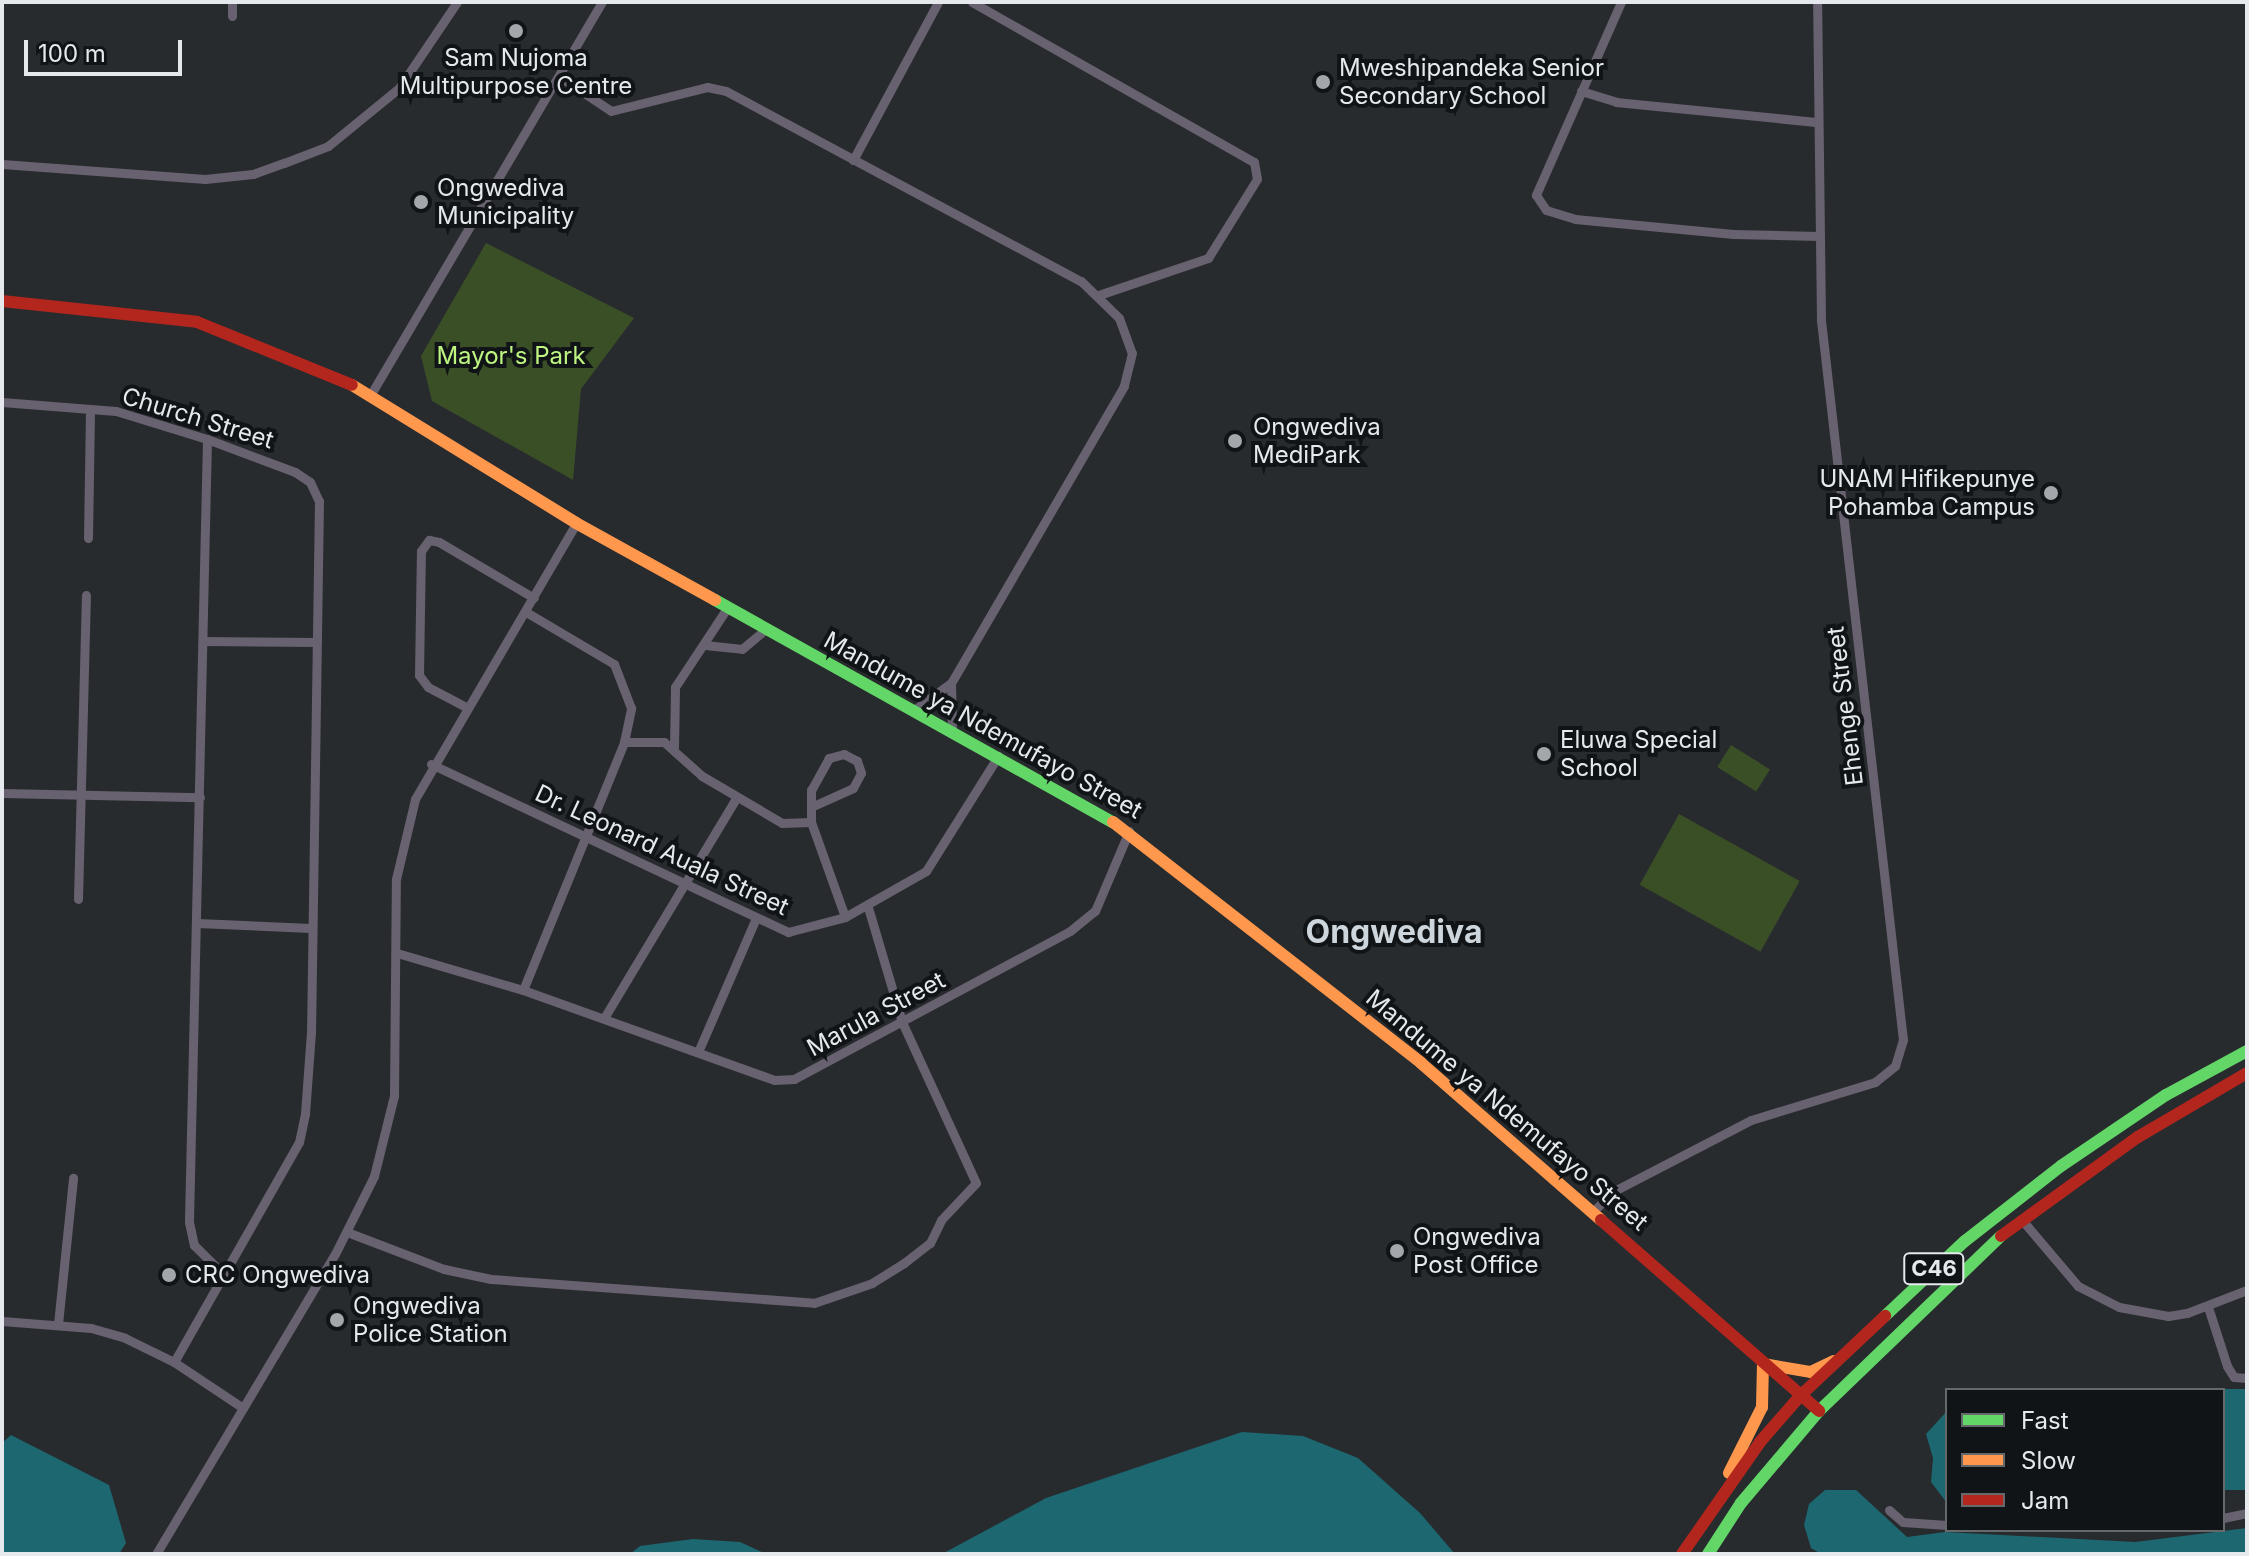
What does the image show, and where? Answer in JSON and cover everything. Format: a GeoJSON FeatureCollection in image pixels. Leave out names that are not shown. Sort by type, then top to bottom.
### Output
{"type":"FeatureCollection","features":[{"type":"Feature","properties":{"kind":"street"},"geometry":{"type":"LineString","coordinates":[[232,2],[232,16]]}},
{"type":"Feature","properties":{"kind":"street"},"geometry":{"type":"LineString","coordinates":[[2,164],[205,179],[253,174],[284,163],[328,146],[399,88],[457,2]]}},
{"type":"Feature","properties":{"kind":"street"},"geometry":{"type":"LineString","coordinates":[[371,394],[602,2]]}},
{"type":"Feature","properties":{"kind":"street"},"geometry":{"type":"LineString","coordinates":[[853,160],[938,2]]}},
{"type":"Feature","properties":{"kind":"street"},"geometry":{"type":"LineString","coordinates":[[972,2],[1254,162],[1257,179],[1208,258],[1099,295]]}},
{"type":"Feature","properties":{"kind":"street"},"geometry":{"type":"LineString","coordinates":[[1621,2],[1536,195],[1546,210],[1575,219],[1733,234],[1818,236]]}},
{"type":"Feature","properties":{"kind":"street","name":"Ehenge Street"},"geometry":{"type":"LineString","coordinates":[[1593,1211],[1616,1190],[1751,1120],[1875,1082],[1895,1066],[1903,1040],[1821,320],[1817,2]]}},
{"type":"Feature","properties":{"kind":"street"},"geometry":{"type":"LineString","coordinates":[[560,77],[611,111],[700,89],[720,89],[1081,281],[1099,295],[1119,318],[1132,353],[1124,386],[951,683],[914,710]]}},
{"type":"Feature","properties":{"kind":"street"},"geometry":{"type":"LineString","coordinates":[[1581,91],[1616,102],[1818,122]]}},
{"type":"Feature","properties":{"kind":"street","name":"Mandume ya Ndemufayo Street"},"geometry":{"type":"LineString","coordinates":[[2,301],[197,322],[371,394],[576,523],[1129,831],[1421,1063],[1819,1411]]}},
{"type":"Feature","properties":{"kind":"street","name":"Church Street"},"geometry":{"type":"LineString","coordinates":[[2,402],[90,409],[207,439],[295,472],[310,482],[319,501],[317,642]]}},
{"type":"Feature","properties":{"kind":"street"},"geometry":{"type":"LineString","coordinates":[[88,538],[90,409]]}},
{"type":"Feature","properties":{"kind":"street"},"geometry":{"type":"LineString","coordinates":[[207,439],[189,1222],[194,1245],[222,1273]]}},
{"type":"Feature","properties":{"kind":"street"},"geometry":{"type":"LineString","coordinates":[[156,1554],[347,1232],[374,1176],[394,1096],[396,879],[415,799],[431,764],[526,612],[576,523]]}},
{"type":"Feature","properties":{"kind":"street"},"geometry":{"type":"LineString","coordinates":[[466,707],[428,687],[419,675],[421,551],[429,540],[439,542],[534,598]]}},
{"type":"Feature","properties":{"kind":"street"},"geometry":{"type":"LineString","coordinates":[[78,899],[86,595]]}},
{"type":"Feature","properties":{"kind":"street"},"geometry":{"type":"LineString","coordinates":[[674,747],[675,687],[727,608]]}},
{"type":"Feature","properties":{"kind":"street"},"geometry":{"type":"LineString","coordinates":[[523,990],[624,742],[631,708],[614,664],[526,612]]}},
{"type":"Feature","properties":{"kind":"street"},"geometry":{"type":"LineString","coordinates":[[705,645],[742,649],[766,629]]}},
{"type":"Feature","properties":{"kind":"street"},"geometry":{"type":"LineString","coordinates":[[174,1362],[299,1142],[311,1032],[317,642],[204,641]]}},
{"type":"Feature","properties":{"kind":"street"},"geometry":{"type":"LineString","coordinates":[[951,683],[952,731]]}},
{"type":"Feature","properties":{"kind":"street"},"geometry":{"type":"LineString","coordinates":[[624,742],[664,742],[674,747],[702,776],[782,823],[811,822]]}},
{"type":"Feature","properties":{"kind":"street"},"geometry":{"type":"LineString","coordinates":[[811,807],[853,788],[861,773],[857,761],[844,754],[829,758],[811,790],[811,807],[811,822],[845,917]]}},
{"type":"Feature","properties":{"kind":"street","name":"Dr. Leonard Auala Street"},"geometry":{"type":"LineString","coordinates":[[431,764],[685,879],[788,932],[845,917],[868,907],[937,859],[998,756]]}},
{"type":"Feature","properties":{"kind":"street"},"geometry":{"type":"LineString","coordinates":[[2,793],[200,797]]}},
{"type":"Feature","properties":{"kind":"street"},"geometry":{"type":"LineString","coordinates":[[604,1018],[737,797]]}},
{"type":"Feature","properties":{"kind":"street","name":"Marula Street"},"geometry":{"type":"LineString","coordinates":[[397,953],[523,990],[774,1080],[794,1079],[1046,945],[1095,911],[1129,831]]}},
{"type":"Feature","properties":{"kind":"street"},"geometry":{"type":"LineString","coordinates":[[347,1232],[444,1269],[491,1279],[814,1303],[845,1294],[904,1263],[930,1243],[941,1220],[976,1183],[902,1022],[868,907]]}},
{"type":"Feature","properties":{"kind":"street"},"geometry":{"type":"LineString","coordinates":[[698,1052],[756,918]]}},
{"type":"Feature","properties":{"kind":"street"},"geometry":{"type":"LineString","coordinates":[[197,923],[311,928]]}},
{"type":"Feature","properties":{"kind":"street","name":"C46"},"geometry":{"type":"LineString","coordinates":[[1682,1554],[1699,1526],[1800,1396],[1965,1241],[2061,1166],[2166,1095],[2247,1051]]}},
{"type":"Feature","properties":{"kind":"street","name":"C46"},"geometry":{"type":"LineString","coordinates":[[1708,1554],[1741,1503],[1819,1411],[1939,1290],[2022,1220],[2138,1137],[2247,1073]]}},
{"type":"Feature","properties":{"kind":"street"},"geometry":{"type":"LineString","coordinates":[[58,1324],[73,1178]]}},
{"type":"Feature","properties":{"kind":"street"},"geometry":{"type":"LineString","coordinates":[[2022,1220],[2070,1278],[2099,1299],[2168,1316],[2208,1307],[2247,1290]]}},
{"type":"Feature","properties":{"kind":"street"},"geometry":{"type":"LineString","coordinates":[[2208,1307],[2227,1366],[2234,1377],[2247,1378]]}},
{"type":"Feature","properties":{"kind":"street"},"geometry":{"type":"LineString","coordinates":[[2,1321],[58,1324],[125,1338],[174,1362],[243,1408]]}},
{"type":"Feature","properties":{"kind":"street"},"geometry":{"type":"LineString","coordinates":[[1699,1526],[1762,1407],[1763,1364],[1811,1372],[1861,1341]]}},
{"type":"Feature","properties":{"kind":"street"},"geometry":{"type":"LineString","coordinates":[[1889,1510],[1903,1522],[1945,1525]]}},
{"type":"Feature","properties":{"kind":"street"},"geometry":{"type":"LineString","coordinates":[[2225,1518],[2247,1513]]}},
{"type":"Feature","properties":{"kind":"green space","name":"Mayor's Park"},"geometry":{"type":"Polygon","coordinates":[[[486,243],[634,318],[581,389],[573,480],[432,401],[421,356],[486,243]]]}},
{"type":"Feature","properties":{"kind":"green space"},"geometry":{"type":"Polygon","coordinates":[[[1731,745],[1770,769],[1756,791],[1717,767],[1731,745]]]}},
{"type":"Feature","properties":{"kind":"green space"},"geometry":{"type":"Polygon","coordinates":[[[1679,814],[1800,881],[1760,952],[1640,885],[1679,814]]]}},
{"type":"Feature","properties":{"kind":"water"},"geometry":{"type":"Polygon","coordinates":[[[2225,1389],[2247,1389],[2247,1490],[2225,1490],[2225,1389]]]}},
{"type":"Feature","properties":{"kind":"water"},"geometry":{"type":"Polygon","coordinates":[[[1945,1413],[1945,1500],[1931,1482],[1933,1458],[1926,1434],[1945,1413]]]}},
{"type":"Feature","properties":{"kind":"water"},"geometry":{"type":"Polygon","coordinates":[[[1242,1432],[1303,1436],[1358,1458],[1420,1513],[1455,1554],[942,1554],[1046,1498],[1242,1432]]]}},
{"type":"Feature","properties":{"kind":"water"},"geometry":{"type":"Polygon","coordinates":[[[11,1435],[109,1485],[126,1543],[119,1554],[2,1554],[2,1443],[11,1435]]]}},
{"type":"Feature","properties":{"kind":"water"},"geometry":{"type":"Polygon","coordinates":[[[1825,1490],[1856,1490],[1907,1537],[1945,1532],[2135,1542],[2247,1528],[2247,1554],[1821,1554],[1811,1548],[1804,1525],[1809,1504],[1825,1490]]]}},
{"type":"Feature","properties":{"kind":"water"},"geometry":{"type":"Polygon","coordinates":[[[693,1539],[740,1542],[766,1554],[630,1554],[640,1546],[693,1539]]]}},
{"type":"Feature","properties":{"kind":"traffic: fast"},"geometry":{"type":"LineString","coordinates":[[715,600],[1113,822]]}},
{"type":"Feature","properties":{"kind":"traffic: fast"},"geometry":{"type":"LineString","coordinates":[[1885,1316],[1965,1241],[2061,1166],[2166,1095],[2247,1051]]}},
{"type":"Feature","properties":{"kind":"traffic: fast"},"geometry":{"type":"LineString","coordinates":[[1708,1554],[1741,1503],[1819,1411],[2001,1236]]}},
{"type":"Feature","properties":{"kind":"traffic: slow"},"geometry":{"type":"LineString","coordinates":[[352,385],[576,523],[715,600]]}},
{"type":"Feature","properties":{"kind":"traffic: slow"},"geometry":{"type":"LineString","coordinates":[[1113,822],[1421,1063],[1601,1220]]}},
{"type":"Feature","properties":{"kind":"traffic: slow"},"geometry":{"type":"LineString","coordinates":[[1729,1473],[1762,1407],[1763,1364],[1811,1372],[1834,1361]]}},
{"type":"Feature","properties":{"kind":"traffic: jam"},"geometry":{"type":"LineString","coordinates":[[2,301],[197,322],[352,385]]}},
{"type":"Feature","properties":{"kind":"traffic: jam"},"geometry":{"type":"LineString","coordinates":[[2001,1236],[2138,1137],[2247,1073]]}},
{"type":"Feature","properties":{"kind":"traffic: jam"},"geometry":{"type":"LineString","coordinates":[[1601,1220],[1819,1411]]}},
{"type":"Feature","properties":{"kind":"traffic: jam"},"geometry":{"type":"LineString","coordinates":[[1682,1554],[1760,1442],[1800,1396],[1885,1316]]}},
{"type":"Feature","properties":{"kind":"place","name":"Sam Nujoma Multipurpose Centre"},"geometry":{"type":"Point","coordinates":[516,31]}},
{"type":"Feature","properties":{"kind":"place","name":"Mweshipandeka Senior Secondary School"},"geometry":{"type":"Point","coordinates":[1323,82]}},
{"type":"Feature","properties":{"kind":"place","name":"Ongwediva Municipality"},"geometry":{"type":"Point","coordinates":[421,202]}},
{"type":"Feature","properties":{"kind":"place","name":"Ongwediva MediPark"},"geometry":{"type":"Point","coordinates":[1235,441]}},
{"type":"Feature","properties":{"kind":"place","name":"UNAM Hifikepunye Pohamba Campus"},"geometry":{"type":"Point","coordinates":[2051,493]}},
{"type":"Feature","properties":{"kind":"place","name":"Eluwa Special School"},"geometry":{"type":"Point","coordinates":[1544,754]}},
{"type":"Feature","properties":{"kind":"place","name":"Ongwediva Post Office"},"geometry":{"type":"Point","coordinates":[1397,1251]}},
{"type":"Feature","properties":{"kind":"place","name":"CRC Ongwediva"},"geometry":{"type":"Point","coordinates":[169,1275]}},
{"type":"Feature","properties":{"kind":"place","name":"Ongwediva Police Station"},"geometry":{"type":"Point","coordinates":[337,1320]}},
{"type":"Feature","properties":{"kind":"district","name":"Ongwediva"},"geometry":{"type":"Point","coordinates":[1394,932]}}]}
